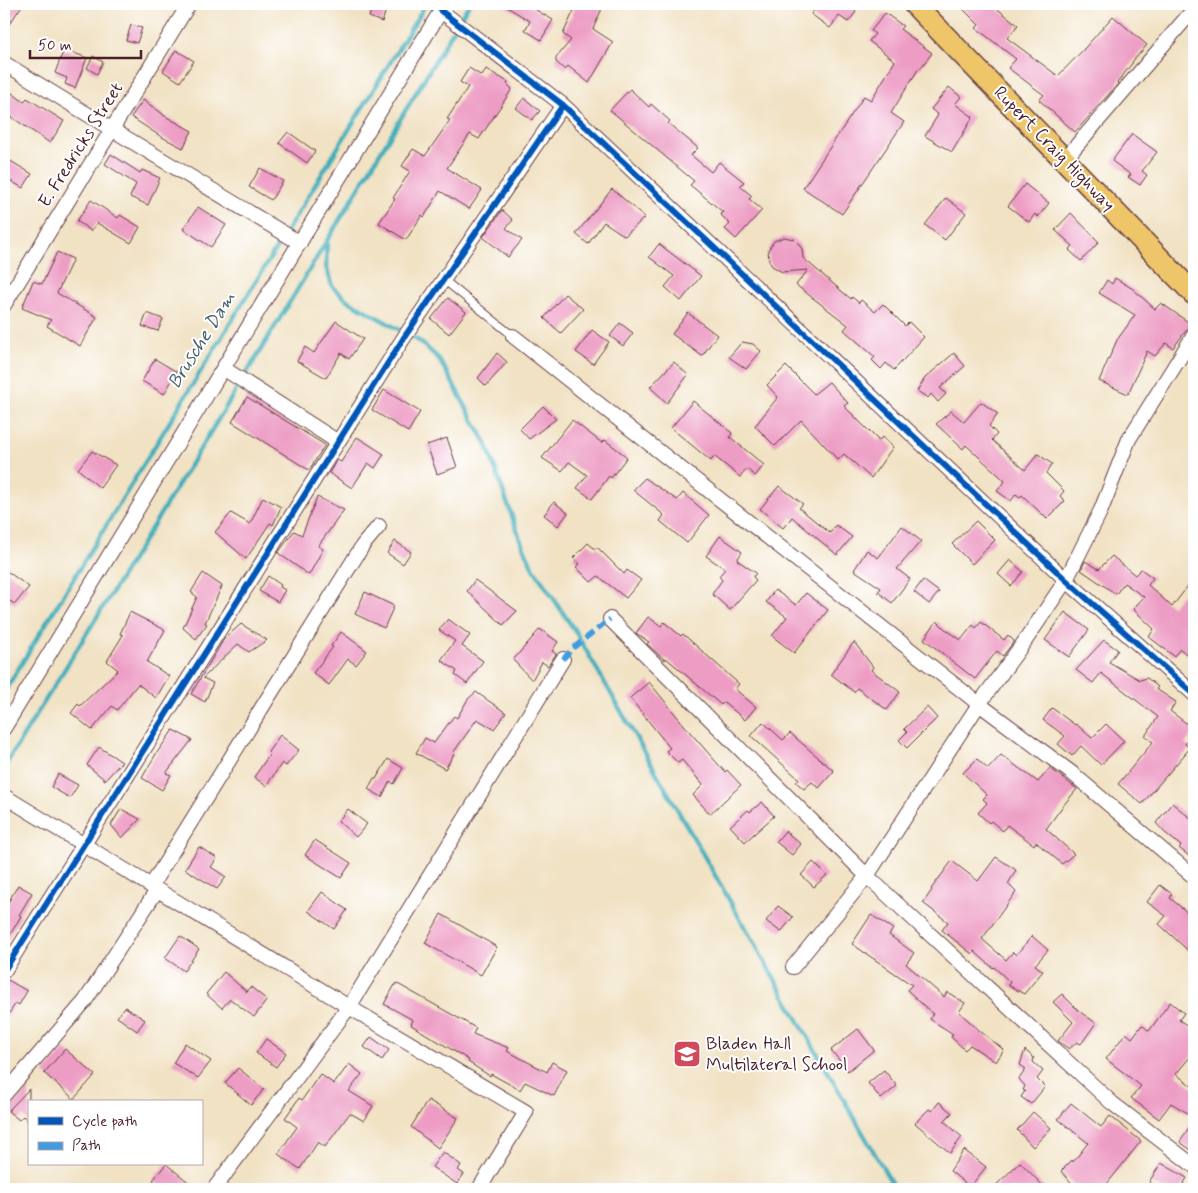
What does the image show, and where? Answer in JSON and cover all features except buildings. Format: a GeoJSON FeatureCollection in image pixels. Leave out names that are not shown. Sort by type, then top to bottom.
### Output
{"type":"FeatureCollection","features":[{"type":"Feature","properties":{"kind":"main road","name":"Rupert Craig Highway"},"geometry":{"type":"LineString","coordinates":[[914,4],[1194,294]]}},
{"type":"Feature","properties":{"kind":"street","name":"E. Fredricks Street"},"geometry":{"type":"LineString","coordinates":[[4,305],[190,4]]}},
{"type":"Feature","properties":{"kind":"street"},"geometry":{"type":"LineString","coordinates":[[1065,159],[1194,9]]}},
{"type":"Feature","properties":{"kind":"street"},"geometry":{"type":"LineString","coordinates":[[4,728],[300,242],[444,10],[463,28],[563,105],[1066,580],[1194,694]]}},
{"type":"Feature","properties":{"kind":"street"},"geometry":{"type":"LineString","coordinates":[[4,62],[300,242]]}},
{"type":"Feature","properties":{"kind":"street"},"geometry":{"type":"LineString","coordinates":[[4,972],[83,844],[404,339],[563,105]]}},
{"type":"Feature","properties":{"kind":"street"},"geometry":{"type":"LineString","coordinates":[[793,967],[867,876],[979,704],[1066,580],[1101,510],[1129,439],[1194,335]]}},
{"type":"Feature","properties":{"kind":"street"},"geometry":{"type":"LineString","coordinates":[[514,336],[979,704],[1073,774],[1194,878]]}},
{"type":"Feature","properties":{"kind":"street"},"geometry":{"type":"LineString","coordinates":[[223,368],[338,442]]}},
{"type":"Feature","properties":{"kind":"street"},"geometry":{"type":"LineString","coordinates":[[4,1095],[85,1000],[363,545],[379,526]]}},
{"type":"Feature","properties":{"kind":"street"},"geometry":{"type":"LineString","coordinates":[[610,619],[867,876],[1112,1103],[1194,1166]]}},
{"type":"Feature","properties":{"kind":"street"},"geometry":{"type":"LineString","coordinates":[[214,1189],[349,1007],[563,659]]}},
{"type":"Feature","properties":{"kind":"street"},"geometry":{"type":"LineString","coordinates":[[4,796],[349,1007],[526,1112],[479,1189]]}},
{"type":"Feature","properties":{"kind":"lane"},"geometry":{"type":"LineString","coordinates":[[444,280],[514,336]]}},
{"type":"Feature","properties":{"kind":"waterway","name":"Brusche Dam"},"geometry":{"type":"LineString","coordinates":[[4,692],[426,4]]}},
{"type":"Feature","properties":{"kind":"waterway"},"geometry":{"type":"LineString","coordinates":[[4,767],[238,387],[469,4]]}},
{"type":"Feature","properties":{"kind":"waterway"},"geometry":{"type":"LineString","coordinates":[[327,240],[326,266],[332,286],[347,300],[419,341],[437,357],[446,371],[486,443],[520,539],[532,566],[575,631],[895,1189]]}},
{"type":"Feature","properties":{"kind":"marked path"},"geometry":{"type":"LineString","coordinates":[[563,659],[573,648],[610,619]]}},
{"type":"Feature","properties":{"kind":"cycle path"},"geometry":{"type":"LineString","coordinates":[[441,11],[563,105],[1066,580],[1194,694]]}},
{"type":"Feature","properties":{"kind":"cycle path"},"geometry":{"type":"LineString","coordinates":[[4,971],[403,339],[563,105]]}},
{"type":"Feature","properties":{"kind":"place","name":"Bladen Hall Multilateral School"},"geometry":{"type":"Point","coordinates":[687,1054]}}]}
